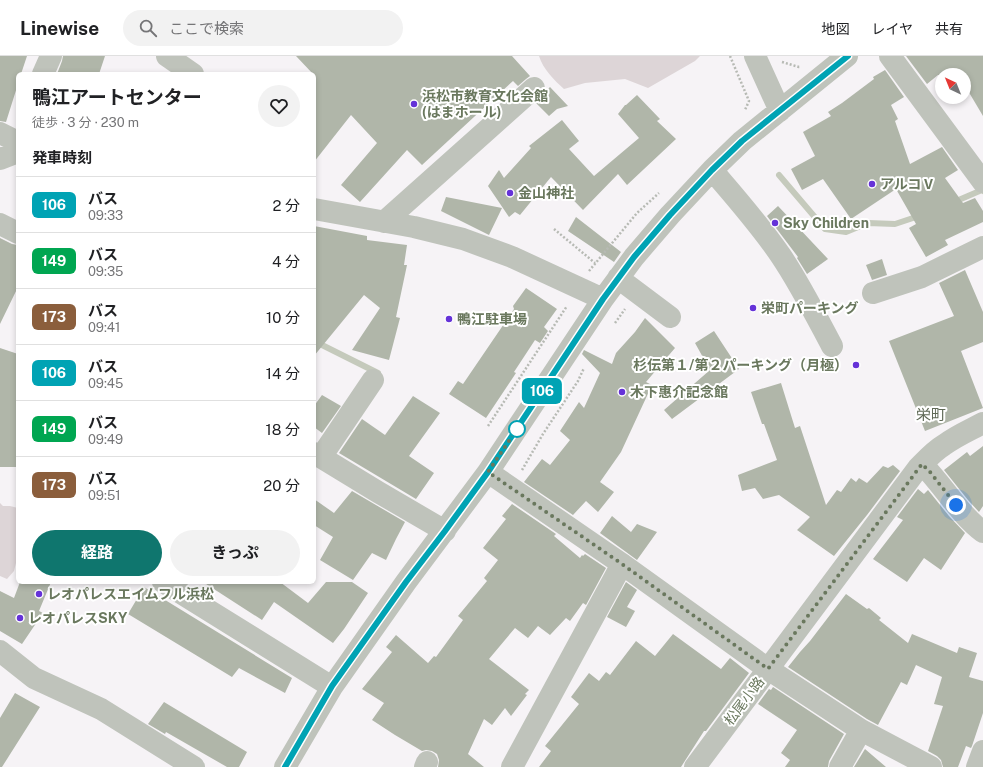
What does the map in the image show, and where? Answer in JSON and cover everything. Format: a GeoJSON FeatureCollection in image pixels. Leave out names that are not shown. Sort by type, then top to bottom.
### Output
{"type":"FeatureCollection","features":[{"type":"Feature","properties":{"kind":"street"},"geometry":{"type":"LineString","coordinates":[[44,72],[51,56]]}},
{"type":"Feature","properties":{"kind":"street"},"geometry":{"type":"LineString","coordinates":[[167,56],[190,72]]}},
{"type":"Feature","properties":{"kind":"street"},"geometry":{"type":"LineString","coordinates":[[755,56],[780,111]]}},
{"type":"Feature","properties":{"kind":"street"},"geometry":{"type":"LineString","coordinates":[[285,767],[332,686],[406,582],[488,472],[603,299],[634,257],[670,215],[712,170],[742,141],[848,56]]}},
{"type":"Feature","properties":{"kind":"street"},"geometry":{"type":"LineString","coordinates":[[890,56],[979,170]]}},
{"type":"Feature","properties":{"kind":"street"},"geometry":{"type":"LineString","coordinates":[[384,222],[534,88]]}},
{"type":"Feature","properties":{"kind":"street"},"geometry":{"type":"LineString","coordinates":[[0,159],[13,139]]}},
{"type":"Feature","properties":{"kind":"street"},"geometry":{"type":"LineString","coordinates":[[712,170],[766,235],[782,257],[832,346]]}},
{"type":"Feature","properties":{"kind":"street"},"geometry":{"type":"LineString","coordinates":[[316,209],[414,226],[463,239],[512,257],[603,299]]}},
{"type":"Feature","properties":{"kind":"street"},"geometry":{"type":"LineString","coordinates":[[0,224],[16,232]]}},
{"type":"Feature","properties":{"kind":"street"},"geometry":{"type":"LineString","coordinates":[[873,293],[922,277],[983,247]]}},
{"type":"Feature","properties":{"kind":"street"},"geometry":{"type":"LineString","coordinates":[[618,278],[670,317]]}},
{"type":"Feature","properties":{"kind":"street"},"geometry":{"type":"LineString","coordinates":[[372,380],[317,455],[445,531]]}},
{"type":"Feature","properties":{"kind":"street","name":"松尾小路"},"geometry":{"type":"LineString","coordinates":[[695,767],[922,464],[930,456],[957,436],[983,423]]}},
{"type":"Feature","properties":{"kind":"street"},"geometry":{"type":"LineString","coordinates":[[922,464],[963,514],[983,532]]}},
{"type":"Feature","properties":{"kind":"street"},"geometry":{"type":"LineString","coordinates":[[488,472],[622,564],[768,669],[861,730],[931,767]]}},
{"type":"Feature","properties":{"kind":"street"},"geometry":{"type":"LineString","coordinates":[[512,767],[622,564]]}},
{"type":"Feature","properties":{"kind":"street"},"geometry":{"type":"LineString","coordinates":[[166,584],[332,686]]}},
{"type":"Feature","properties":{"kind":"street"},"geometry":{"type":"LineString","coordinates":[[0,651],[34,678],[101,709],[194,767]]}},
{"type":"Feature","properties":{"kind":"street"},"geometry":{"type":"LineString","coordinates":[[840,767],[861,730]]}},
{"type":"Feature","properties":{"kind":"street"},"geometry":{"type":"LineString","coordinates":[[977,767],[983,751]]}},
{"type":"Feature","properties":{"kind":"path"},"geometry":{"type":"LineString","coordinates":[[730,56],[749,101],[744,112]]}},
{"type":"Feature","properties":{"kind":"path"},"geometry":{"type":"LineString","coordinates":[[777,61],[799,68],[803,64]]}},
{"type":"Feature","properties":{"kind":"path"},"geometry":{"type":"LineString","coordinates":[[588,272],[637,213],[660,192]]}},
{"type":"Feature","properties":{"kind":"path"},"geometry":{"type":"LineString","coordinates":[[554,229],[595,263]]}},
{"type":"Feature","properties":{"kind":"path"},"geometry":{"type":"LineString","coordinates":[[488,426],[569,303]]}},
{"type":"Feature","properties":{"kind":"path"},"geometry":{"type":"LineString","coordinates":[[614,324],[627,306]]}},
{"type":"Feature","properties":{"kind":"path"},"geometry":{"type":"LineString","coordinates":[[520,474],[543,434],[578,381],[586,365]]}},
{"type":"Feature","properties":{"kind":"shaded area"},"geometry":{"type":"Polygon","coordinates":[[[539,56],[700,56],[695,61],[648,88],[625,79],[585,83],[564,89],[546,70],[539,56]]]}},
{"type":"Feature","properties":{"kind":"shaded area"},"geometry":{"type":"Polygon","coordinates":[[[0,503],[3,506],[16,508],[16,563],[14,571],[7,579],[0,576],[0,503]]]}},
{"type":"Feature","properties":{"kind":"building"},"geometry":{"type":"Polygon","coordinates":[[[0,56],[27,56],[22,72],[16,72],[16,90],[6,122],[0,121],[0,56]]]}},
{"type":"Feature","properties":{"kind":"building"},"geometry":{"type":"Polygon","coordinates":[[[63,56],[105,56],[100,72],[58,72],[63,56]]]}},
{"type":"Feature","properties":{"kind":"building","name":"浜松市教育文化会館 (はまホール)"},"geometry":{"type":"Polygon","coordinates":[[[296,56],[512,56],[530,76],[518,86],[513,81],[422,165],[407,150],[360,202],[341,185],[377,143],[351,115],[316,159],[316,72],[311,72],[296,56]]]}},
{"type":"Feature","properties":{"kind":"building"},"geometry":{"type":"Polygon","coordinates":[[[906,56],[983,56],[983,116],[971,96],[971,68],[935,68],[935,77],[927,84],[906,56]]]}},
{"type":"Feature","properties":{"kind":"building"},"geometry":{"type":"Polygon","coordinates":[[[885,70],[904,97],[891,105],[898,119],[895,121],[910,164],[942,147],[958,170],[945,178],[963,203],[975,198],[983,211],[983,222],[945,240],[948,245],[926,257],[909,228],[916,224],[896,189],[851,219],[823,179],[802,190],[791,169],[815,156],[803,132],[831,116],[828,112],[874,79],[873,77],[885,70]]]}},
{"type":"Feature","properties":{"kind":"building"},"geometry":{"type":"Polygon","coordinates":[[[550,87],[568,106],[557,109],[549,116],[536,103],[550,87]]]}},
{"type":"Feature","properties":{"kind":"building"},"geometry":{"type":"Polygon","coordinates":[[[637,95],[660,119],[657,121],[676,139],[627,185],[618,174],[583,210],[551,177],[520,215],[515,212],[509,217],[488,186],[499,170],[504,178],[531,148],[529,146],[562,120],[579,141],[569,149],[594,176],[639,138],[618,114],[625,105],[637,95]]]}},
{"type":"Feature","properties":{"kind":"building"},"geometry":{"type":"Polygon","coordinates":[[[446,197],[502,208],[489,235],[441,211],[446,197]]]}},
{"type":"Feature","properties":{"kind":"building"},"geometry":{"type":"Polygon","coordinates":[[[778,206],[828,259],[807,274],[797,258],[798,257],[767,216],[778,206]]]}},
{"type":"Feature","properties":{"kind":"building"},"geometry":{"type":"Polygon","coordinates":[[[576,217],[621,252],[614,262],[568,231],[576,217]]]}},
{"type":"Feature","properties":{"kind":"building"},"geometry":{"type":"Polygon","coordinates":[[[316,226],[367,236],[367,240],[407,245],[404,265],[407,265],[396,317],[400,318],[389,360],[352,350],[380,308],[364,295],[316,354],[316,226]]]}},
{"type":"Feature","properties":{"kind":"building"},"geometry":{"type":"Polygon","coordinates":[[[0,238],[16,245],[16,291],[0,324],[0,238]]]}},
{"type":"Feature","properties":{"kind":"building"},"geometry":{"type":"Polygon","coordinates":[[[882,259],[887,275],[872,280],[866,265],[882,259]]]}},
{"type":"Feature","properties":{"kind":"building"},"geometry":{"type":"Polygon","coordinates":[[[965,270],[983,312],[983,342],[961,351],[983,408],[925,431],[889,341],[954,316],[939,283],[965,270]]]}},
{"type":"Feature","properties":{"kind":"building"},"geometry":{"type":"Polygon","coordinates":[[[526,288],[557,309],[544,327],[548,331],[540,343],[535,340],[514,372],[516,373],[486,418],[449,394],[458,381],[463,384],[514,309],[513,306],[526,288]]]}},
{"type":"Feature","properties":{"kind":"building"},"geometry":{"type":"Polygon","coordinates":[[[645,318],[675,348],[646,382],[652,385],[621,452],[600,482],[614,492],[598,512],[586,501],[573,515],[524,482],[542,459],[550,465],[570,440],[560,431],[579,402],[584,408],[600,373],[582,354],[584,350],[612,364],[616,353],[635,332],[645,318]]]}},
{"type":"Feature","properties":{"kind":"building"},"geometry":{"type":"Polygon","coordinates":[[[714,331],[739,369],[672,419],[664,410],[710,370],[695,343],[714,331]]]}},
{"type":"Feature","properties":{"kind":"building"},"geometry":{"type":"Polygon","coordinates":[[[0,348],[16,353],[16,467],[0,467],[0,348]]]}},
{"type":"Feature","properties":{"kind":"building"},"geometry":{"type":"Polygon","coordinates":[[[781,383],[795,428],[800,426],[826,505],[837,490],[841,492],[851,478],[856,482],[859,478],[867,483],[883,466],[888,468],[893,465],[900,471],[834,556],[797,530],[810,517],[779,495],[763,499],[755,488],[742,491],[738,475],[777,460],[751,392],[781,383]]]}},
{"type":"Feature","properties":{"kind":"building"},"geometry":{"type":"Polygon","coordinates":[[[322,395],[341,406],[322,433],[316,428],[316,403],[322,395]]]}},
{"type":"Feature","properties":{"kind":"building"},"geometry":{"type":"Polygon","coordinates":[[[413,396],[440,413],[409,456],[434,473],[416,499],[339,453],[362,419],[385,435],[413,396]]]}},
{"type":"Feature","properties":{"kind":"building"},"geometry":{"type":"Polygon","coordinates":[[[983,446],[983,506],[979,512],[944,470],[967,452],[970,456],[983,446]]]}},
{"type":"Feature","properties":{"kind":"building"},"geometry":{"type":"Polygon","coordinates":[[[918,489],[924,494],[928,490],[965,533],[941,570],[924,558],[907,582],[873,559],[903,520],[897,517],[918,489]]]}},
{"type":"Feature","properties":{"kind":"building"},"geometry":{"type":"Polygon","coordinates":[[[352,491],[405,522],[386,560],[372,553],[353,580],[320,560],[333,537],[316,526],[316,500],[334,513],[352,491]]]}},
{"type":"Feature","properties":{"kind":"building"},"geometry":{"type":"Polygon","coordinates":[[[512,504],[556,534],[554,536],[580,558],[585,554],[606,568],[586,605],[583,603],[570,621],[566,618],[550,635],[538,626],[528,638],[515,628],[489,659],[529,690],[525,694],[527,695],[511,716],[505,708],[492,725],[484,719],[468,754],[484,767],[438,767],[439,760],[437,754],[432,751],[422,751],[372,720],[384,703],[362,689],[392,652],[386,647],[396,635],[428,663],[434,656],[436,657],[463,620],[458,616],[487,581],[484,578],[498,560],[483,548],[506,519],[502,516],[512,504]]]}},
{"type":"Feature","properties":{"kind":"building"},"geometry":{"type":"Polygon","coordinates":[[[612,516],[631,532],[637,524],[657,532],[637,560],[600,533],[612,516]]]}},
{"type":"Feature","properties":{"kind":"building"},"geometry":{"type":"Polygon","coordinates":[[[326,582],[352,582],[368,593],[333,643],[274,602],[262,620],[206,584],[283,584],[308,603],[326,582]]]}},
{"type":"Feature","properties":{"kind":"building"},"geometry":{"type":"Polygon","coordinates":[[[626,582],[637,590],[627,607],[635,611],[626,627],[607,617],[626,582]]]}},
{"type":"Feature","properties":{"kind":"building","name":"レオパレスSKY"},"geometry":{"type":"Polygon","coordinates":[[[19,584],[50,584],[39,611],[43,613],[22,644],[0,631],[0,591],[14,598],[19,584]]]}},
{"type":"Feature","properties":{"kind":"building"},"geometry":{"type":"Polygon","coordinates":[[[144,587],[292,678],[285,693],[239,668],[232,677],[128,614],[144,587]]]}},
{"type":"Feature","properties":{"kind":"building"},"geometry":{"type":"Polygon","coordinates":[[[846,594],[867,609],[869,608],[881,618],[879,620],[908,643],[912,634],[957,653],[959,647],[977,653],[969,677],[983,681],[983,713],[972,746],[971,748],[966,746],[958,767],[943,767],[941,760],[928,751],[943,706],[934,704],[942,677],[916,665],[907,685],[901,682],[878,725],[788,667],[846,594]]]}},
{"type":"Feature","properties":{"kind":"building"},"geometry":{"type":"Polygon","coordinates":[[[673,634],[721,669],[730,658],[749,673],[706,731],[704,731],[681,767],[539,767],[551,751],[545,746],[579,704],[571,697],[589,673],[599,681],[606,672],[610,675],[636,641],[655,656],[673,634]]]}},
{"type":"Feature","properties":{"kind":"building"},"geometry":{"type":"Polygon","coordinates":[[[773,687],[844,734],[829,761],[828,767],[785,767],[790,760],[781,753],[797,730],[758,704],[769,689],[771,690],[773,687]]]}},
{"type":"Feature","properties":{"kind":"building"},"geometry":{"type":"Polygon","coordinates":[[[15,693],[40,707],[2,767],[0,767],[0,718],[15,693]]]}},
{"type":"Feature","properties":{"kind":"building"},"geometry":{"type":"Polygon","coordinates":[[[164,702],[247,752],[239,767],[227,767],[166,732],[165,734],[148,724],[164,702]]]}},
{"type":"Feature","properties":{"kind":"building"},"geometry":{"type":"Polygon","coordinates":[[[865,749],[886,767],[854,767],[865,749]]]}},
{"type":"Feature","properties":{"kind":"waterway"},"geometry":{"type":"LineString","coordinates":[[779,175],[825,229],[846,232],[868,223],[895,224],[919,216]]}},
{"type":"Feature","properties":{"kind":"waterway"},"geometry":{"type":"LineString","coordinates":[[954,202],[982,190],[983,191]]}},
{"type":"Feature","properties":{"kind":"waterway"},"geometry":{"type":"LineString","coordinates":[[316,342],[378,373]]}},
{"type":"Feature","properties":{"kind":"bus line","name":"106"},"geometry":{"type":"LineString","coordinates":[[285,767],[332,686],[406,582],[488,472],[603,299],[634,257],[670,215],[712,170],[742,141],[848,56]]}},
{"type":"Feature","properties":{"kind":"place","name":"浜松市教育文化会館 (はまホール)"},"geometry":{"type":"Point","coordinates":[414,104]}},
{"type":"Feature","properties":{"kind":"place","name":"アルコⅤ"},"geometry":{"type":"Point","coordinates":[872,184]}},
{"type":"Feature","properties":{"kind":"place","name":"金山神社"},"geometry":{"type":"Point","coordinates":[510,193]}},
{"type":"Feature","properties":{"kind":"place","name":"Sky Children"},"geometry":{"type":"Point","coordinates":[775,223]}},
{"type":"Feature","properties":{"kind":"place","name":"栄町パーキング"},"geometry":{"type":"Point","coordinates":[753,308]}},
{"type":"Feature","properties":{"kind":"place","name":"鴨江駐車場"},"geometry":{"type":"Point","coordinates":[449,319]}},
{"type":"Feature","properties":{"kind":"place","name":"杉伝第１/第２パーキング（月極）"},"geometry":{"type":"Point","coordinates":[856,365]}},
{"type":"Feature","properties":{"kind":"place","name":"木下惠介記念館"},"geometry":{"type":"Point","coordinates":[622,392]}},
{"type":"Feature","properties":{"kind":"place","name":"レオパレスエイムフル浜松"},"geometry":{"type":"Point","coordinates":[39,594]}},
{"type":"Feature","properties":{"kind":"place","name":"レオパレスSKY"},"geometry":{"type":"Point","coordinates":[20,618]}},
{"type":"Feature","properties":{"kind":"district","name":"栄町"},"geometry":{"type":"Point","coordinates":[931,414]}},
{"type":"Feature","properties":{"kind":"route"},"geometry":{"type":"LineString","coordinates":[[517,429],[488,472],[622,564],[768,669],[922,464],[956,505]]}}]}
